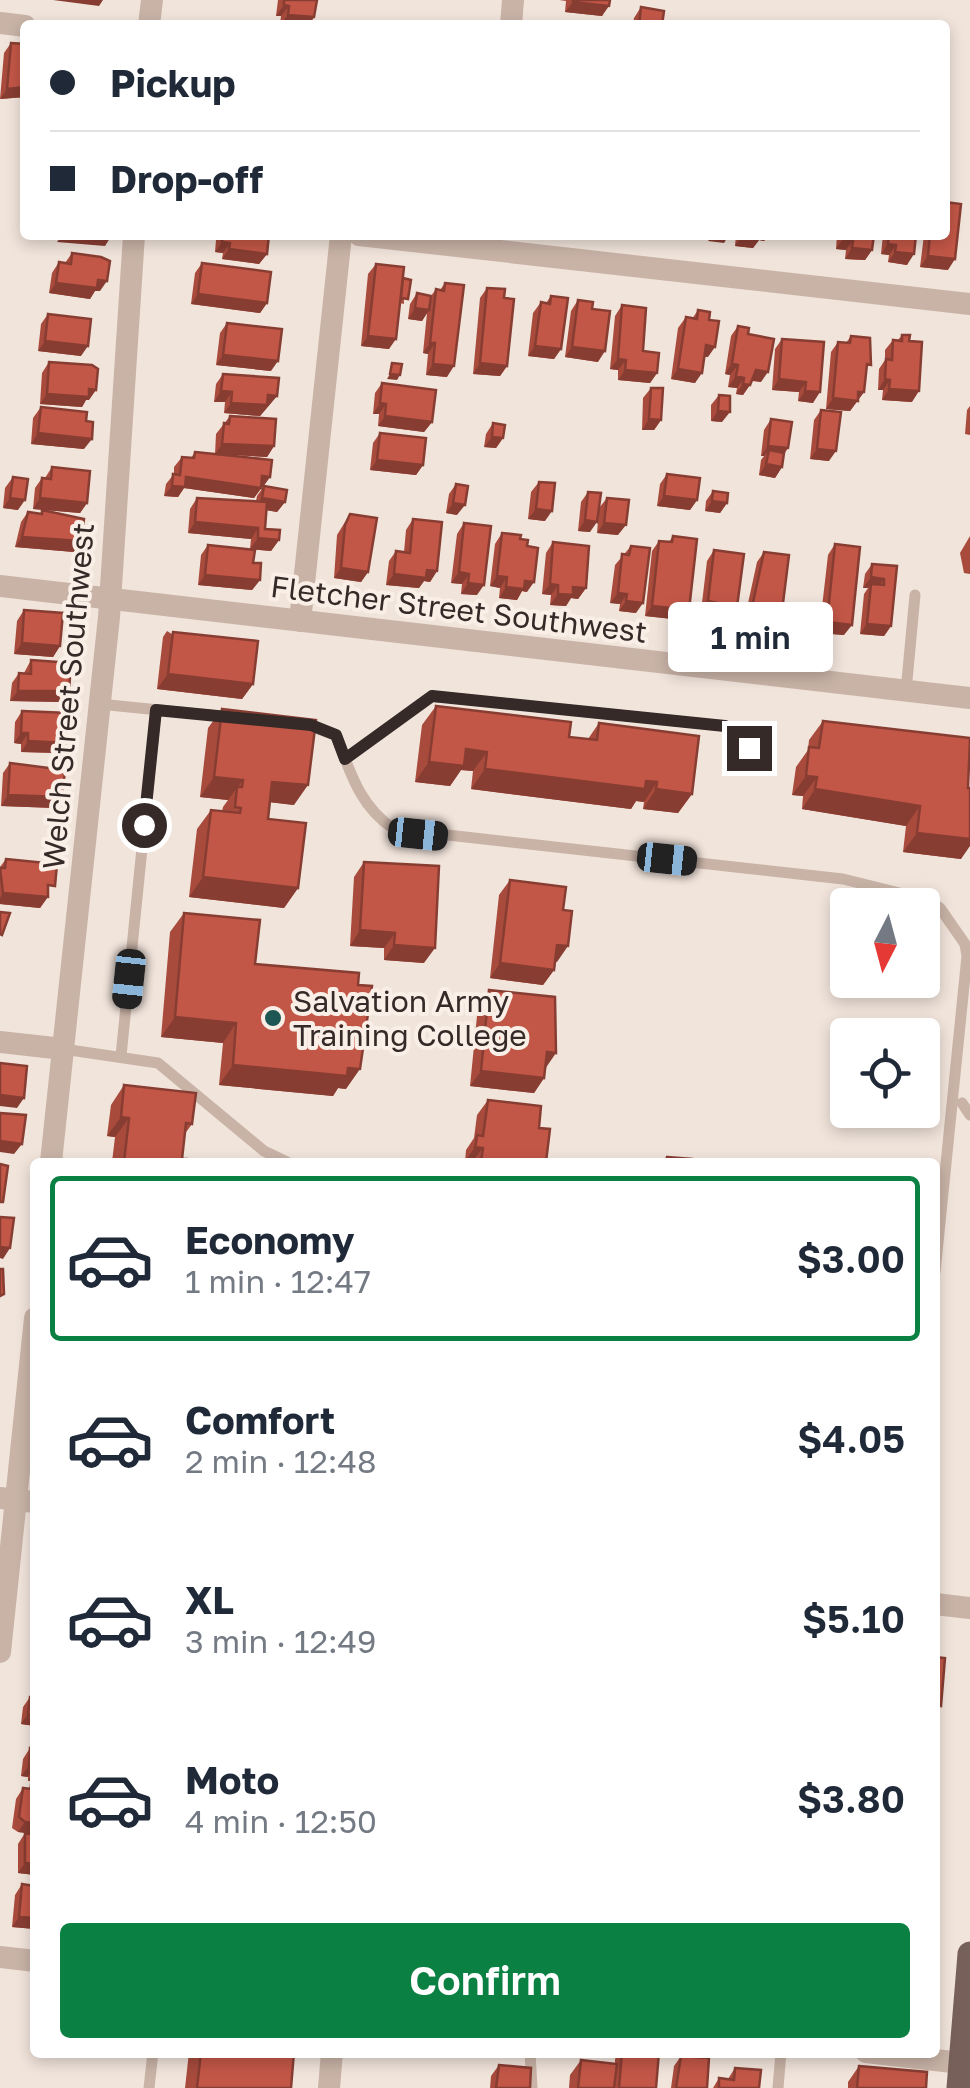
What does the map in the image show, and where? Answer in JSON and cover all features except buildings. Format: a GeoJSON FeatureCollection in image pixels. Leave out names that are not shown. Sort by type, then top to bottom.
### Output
{"type":"FeatureCollection","features":[{"type":"Feature","properties":{"kind":"main road"},"geometry":{"type":"LineString","coordinates":[[960,2075],[970,1954]]}},
{"type":"Feature","properties":{"kind":"street","name":"Welch Street Southwest"},"geometry":{"type":"LineString","coordinates":[[51,1158],[110,599],[134,240]]}},
{"type":"Feature","properties":{"kind":"street"},"geometry":{"type":"LineString","coordinates":[[300,621],[340,240]]}},
{"type":"Feature","properties":{"kind":"street"},"geometry":{"type":"LineString","coordinates":[[452,240],[970,304]]}},
{"type":"Feature","properties":{"kind":"street","name":"Fletcher Street Southwest"},"geometry":{"type":"LineString","coordinates":[[0,586],[970,698]]}},
{"type":"Feature","properties":{"kind":"street"},"geometry":{"type":"LineString","coordinates":[[0,1042],[63,1049]]}},
{"type":"Feature","properties":{"kind":"street"},"geometry":{"type":"LineString","coordinates":[[0,1652],[30,1369]]}},
{"type":"Feature","properties":{"kind":"street"},"geometry":{"type":"LineString","coordinates":[[940,1605],[970,1608]]}},
{"type":"Feature","properties":{"kind":"street"},"geometry":{"type":"LineString","coordinates":[[0,1957],[30,1960]]}},
{"type":"Feature","properties":{"kind":"street"},"geometry":{"type":"LineString","coordinates":[[329,2088],[332,2058]]}},
{"type":"Feature","properties":{"kind":"street"},"geometry":{"type":"LineString","coordinates":[[891,2058],[960,2075]]}},
{"type":"Feature","properties":{"kind":"lane"},"geometry":{"type":"LineString","coordinates":[[906,691],[915,595]]}},
{"type":"Feature","properties":{"kind":"lane"},"geometry":{"type":"LineString","coordinates":[[345,759],[432,696],[725,726],[749,748],[748,763]]}},
{"type":"Feature","properties":{"kind":"lane"},"geometry":{"type":"LineString","coordinates":[[99,704],[253,719]]}},
{"type":"Feature","properties":{"kind":"lane"},"geometry":{"type":"LineString","coordinates":[[121,1056],[156,710]]}},
{"type":"Feature","properties":{"kind":"lane"},"geometry":{"type":"LineString","coordinates":[[292,723],[336,735],[358,792],[394,829],[843,880],[928,900],[940,908],[965,944],[964,1104],[940,1243]]}},
{"type":"Feature","properties":{"kind":"lane"},"geometry":{"type":"LineString","coordinates":[[63,1049],[158,1063],[177,1074],[264,1151],[279,1158]]}},
{"type":"Feature","properties":{"kind":"lane"},"geometry":{"type":"LineString","coordinates":[[149,2088],[152,2058]]}},
{"type":"Feature","properties":{"kind":"lane"},"geometry":{"type":"LineString","coordinates":[[530,2058],[532,2088]]}},
{"type":"Feature","properties":{"kind":"lane"},"geometry":{"type":"LineString","coordinates":[[778,2088],[780,2058]]}},
{"type":"Feature","properties":{"kind":"place","name":"Salvation Army Training College"},"geometry":{"type":"Point","coordinates":[273,1018]}},
{"type":"Feature","properties":{"kind":"route"},"geometry":{"type":"LineString","coordinates":[[144,825],[156,710],[311,725],[336,735],[345,759],[432,696],[725,726],[749,748]]}}]}
